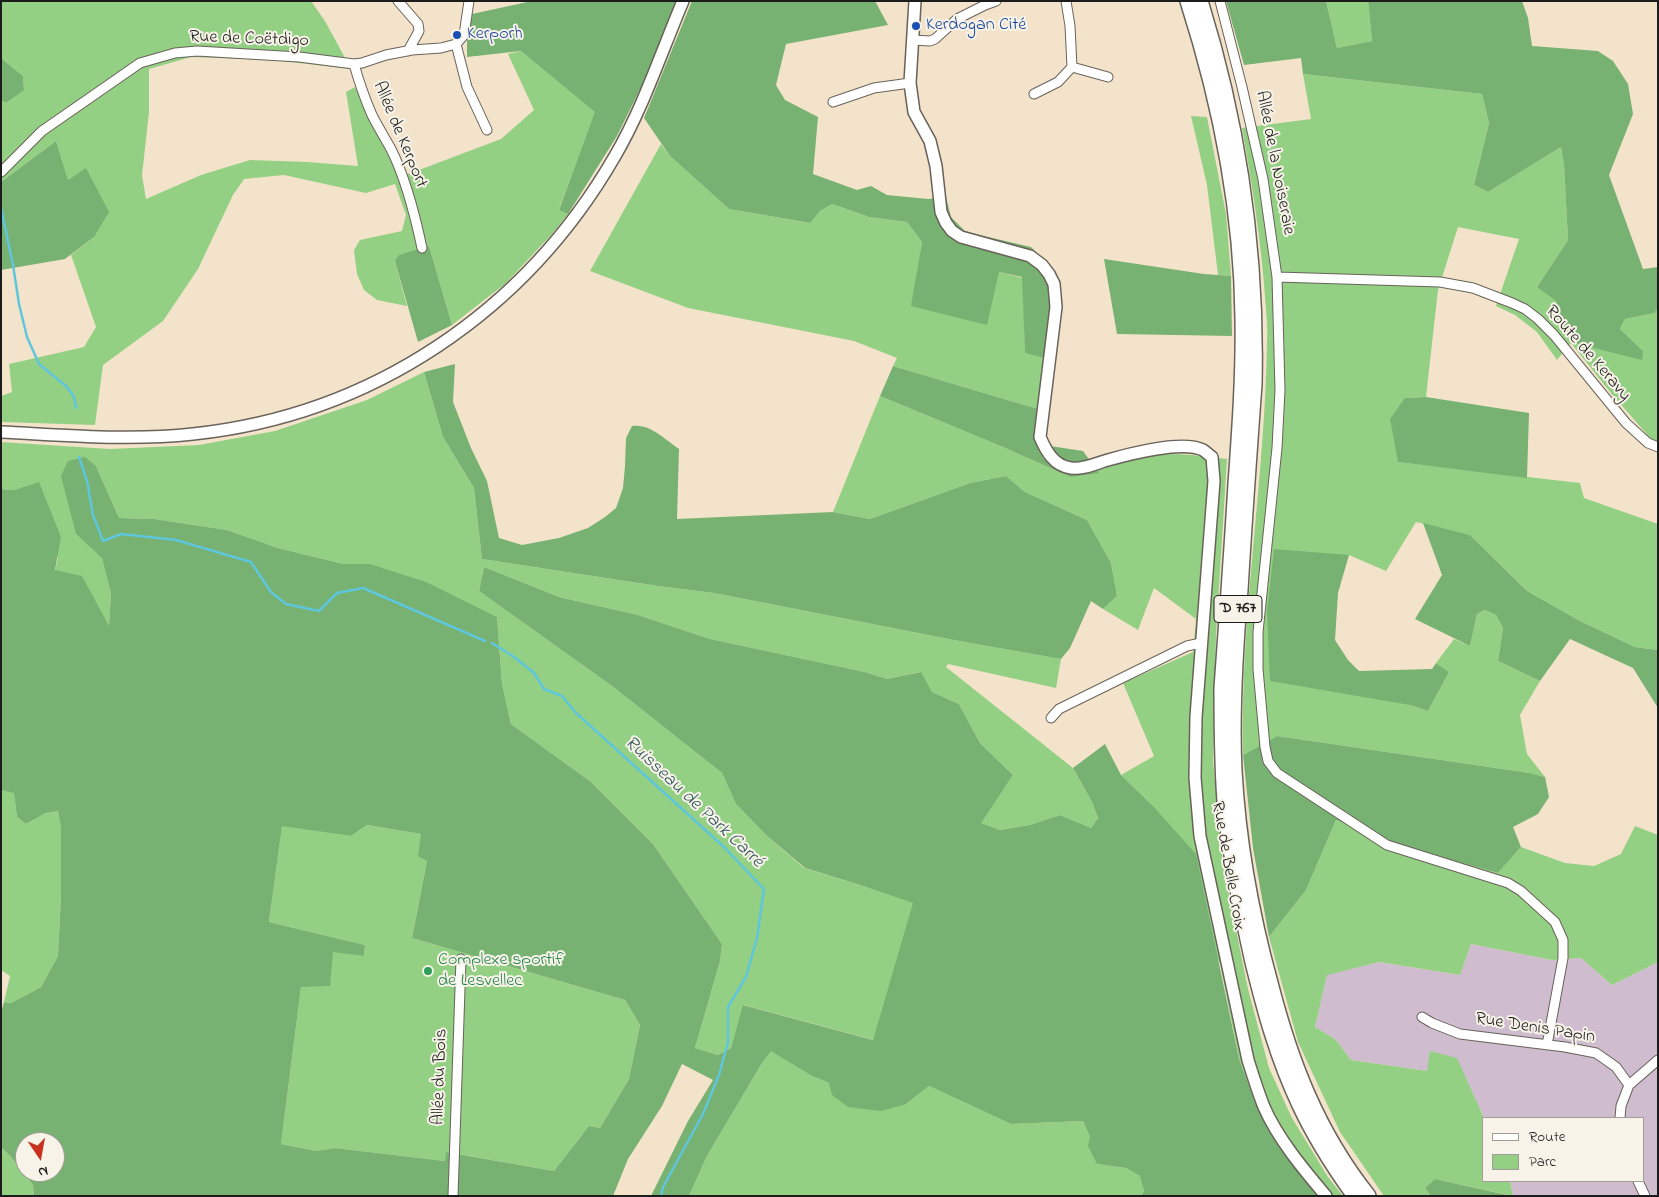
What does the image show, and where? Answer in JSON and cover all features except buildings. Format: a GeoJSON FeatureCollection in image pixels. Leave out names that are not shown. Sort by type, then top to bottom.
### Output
{"type":"FeatureCollection","features":[{"type":"Feature","properties":{"kind":"highway","name":"D 767"},"geometry":{"type":"LineString","coordinates":[[1188,1],[1207,63],[1224,138],[1234,201],[1244,316],[1242,394],[1222,696],[1223,772],[1230,843],[1237,889],[1250,950],[1282,1065],[1300,1107],[1334,1167],[1364,1195]]}},
{"type":"Feature","properties":{"kind":"highway","name":"D 767"},"geometry":{"type":"LineString","coordinates":[[1200,1],[1220,72],[1240,162],[1254,297],[1254,384],[1233,696],[1234,771],[1241,845],[1255,922],[1281,1026],[1291,1056],[1327,1135],[1364,1195]]}},
{"type":"Feature","properties":{"kind":"street"},"geometry":{"type":"LineString","coordinates":[[398,1],[418,24],[419,31],[408,51]]}},
{"type":"Feature","properties":{"kind":"street"},"geometry":{"type":"LineString","coordinates":[[469,1],[464,35],[456,44],[467,87],[488,130]]}},
{"type":"Feature","properties":{"kind":"street"},"geometry":{"type":"LineString","coordinates":[[1,432],[149,437],[232,429],[279,418],[324,404],[382,379],[432,350],[490,309],[519,282],[548,251],[592,194],[616,155],[638,109],[683,1]]}},
{"type":"Feature","properties":{"kind":"street"},"geometry":{"type":"LineString","coordinates":[[833,102],[874,88],[910,83],[915,1]]}},
{"type":"Feature","properties":{"kind":"street"},"geometry":{"type":"LineString","coordinates":[[913,40],[930,41],[935,39],[957,19],[996,1]]}},
{"type":"Feature","properties":{"kind":"street"},"geometry":{"type":"LineString","coordinates":[[1034,94],[1058,82],[1072,67],[1070,26],[1066,1]]}},
{"type":"Feature","properties":{"kind":"street","name":"Allée de la Noiseraie"},"geometry":{"type":"LineString","coordinates":[[1220,1],[1263,179],[1277,277],[1280,333],[1277,448],[1258,632],[1259,679],[1268,761],[1276,774],[1387,845],[1496,879],[1521,891],[1555,922],[1564,940],[1563,958],[1547,1045]]}},
{"type":"Feature","properties":{"kind":"street","name":"Rue de Coëtdigo"},"geometry":{"type":"LineString","coordinates":[[1,172],[42,131],[140,63],[175,53],[197,51],[299,57],[354,64],[408,51],[441,48],[456,44]]}},
{"type":"Feature","properties":{"kind":"street","name":"Allée de Kerport"},"geometry":{"type":"LineString","coordinates":[[354,64],[372,115],[391,150],[403,180],[422,248]]}},
{"type":"Feature","properties":{"kind":"street"},"geometry":{"type":"LineString","coordinates":[[1072,67],[1108,77]]}},
{"type":"Feature","properties":{"kind":"street","name":"Rue de Belle Croix"},"geometry":{"type":"LineString","coordinates":[[910,83],[914,112],[930,141],[936,166],[941,212],[946,223],[952,231],[962,237],[1030,256],[1042,265],[1054,284],[1056,307],[1040,437],[1047,452],[1057,463],[1070,468],[1084,467],[1136,452],[1168,448],[1191,447],[1203,450],[1212,458],[1214,480],[1196,717],[1195,778],[1200,836],[1248,1060],[1265,1109],[1291,1153],[1326,1196]]}},
{"type":"Feature","properties":{"kind":"street","name":"Route de Keravy"},"geometry":{"type":"LineString","coordinates":[[1277,277],[1440,282],[1473,288],[1512,302],[1538,319],[1554,335],[1626,423],[1648,443],[1658,447]]}},
{"type":"Feature","properties":{"kind":"street"},"geometry":{"type":"LineString","coordinates":[[1051,718],[1059,709],[1187,646],[1201,643]]}},
{"type":"Feature","properties":{"kind":"street","name":"Allée du Bois"},"geometry":{"type":"LineString","coordinates":[[453,1196],[461,959]]}},
{"type":"Feature","properties":{"kind":"street","name":"Rue Denis Papin"},"geometry":{"type":"LineString","coordinates":[[1422,1017],[1460,1034],[1596,1053],[1616,1067],[1629,1086]]}},
{"type":"Feature","properties":{"kind":"street"},"geometry":{"type":"LineString","coordinates":[[1620,1117],[1621,1106],[1629,1086],[1658,1060]]}},
{"type":"Feature","properties":{"kind":"street"},"geometry":{"type":"LineString","coordinates":[[1638,1182],[1645,1196]]}},
{"type":"Feature","properties":{"kind":"shaded area"},"geometry":{"type":"Polygon","coordinates":[[[1471,944],[1552,960],[1581,958],[1612,985],[1658,962],[1658,1196],[1513,1196],[1510,1182],[1644,1182],[1644,1117],[1484,1117],[1456,1058],[1427,1071],[1351,1060],[1335,1039],[1315,1027],[1327,974],[1379,962],[1460,975],[1471,944]]]}},
{"type":"Feature","properties":{"kind":"green space"},"geometry":{"type":"Polygon","coordinates":[[[1,1],[311,1],[325,21],[351,69],[273,60],[191,57],[149,69],[149,112],[142,175],[146,199],[201,175],[250,160],[358,166],[346,92],[355,87],[398,176],[411,173],[501,139],[534,110],[508,54],[521,51],[596,112],[559,209],[568,214],[506,283],[452,325],[429,246],[395,261],[407,306],[377,300],[364,290],[357,274],[354,250],[360,240],[402,231],[406,215],[395,184],[366,193],[284,175],[244,179],[233,195],[198,269],[163,321],[103,365],[95,425],[1,422],[1,396],[12,392],[9,364],[84,347],[96,327],[71,255],[94,237],[85,169],[68,181],[56,141],[1,182],[1,100],[6,103],[24,89],[23,76],[1,58],[1,1]]]}},
{"type":"Feature","properties":{"kind":"green space"},"geometry":{"type":"Polygon","coordinates":[[[532,1],[677,1],[655,59],[617,136],[568,214],[559,210],[595,112],[521,51],[467,57],[467,39],[472,14],[532,1]]]}},
{"type":"Feature","properties":{"kind":"green space"},"geometry":{"type":"Polygon","coordinates":[[[692,1],[875,1],[888,25],[786,44],[776,85],[785,100],[818,117],[813,174],[857,190],[871,186],[887,195],[928,199],[946,197],[951,217],[965,231],[1031,247],[1052,268],[1060,288],[1053,360],[1025,353],[1022,277],[999,272],[987,325],[911,306],[922,242],[907,222],[869,217],[832,204],[820,211],[810,223],[729,209],[670,156],[644,118],[692,1]]]}},
{"type":"Feature","properties":{"kind":"green space"},"geometry":{"type":"Polygon","coordinates":[[[1226,1],[1326,1],[1337,48],[1372,41],[1368,1],[1522,1],[1528,18],[1532,46],[1598,51],[1613,61],[1628,84],[1633,114],[1609,175],[1643,269],[1658,267],[1658,308],[1654,313],[1625,319],[1620,329],[1643,351],[1642,360],[1570,342],[1556,301],[1537,287],[1568,240],[1564,164],[1561,147],[1488,192],[1474,185],[1489,123],[1482,94],[1303,74],[1301,58],[1244,65],[1226,1]]]}},
{"type":"Feature","properties":{"kind":"green space"},"geometry":{"type":"Polygon","coordinates":[[[1326,1],[1368,1],[1372,41],[1337,48],[1326,1]]]}},
{"type":"Feature","properties":{"kind":"green space"},"geometry":{"type":"Polygon","coordinates":[[[1,58],[23,76],[24,90],[6,103],[1,100],[1,58]]]}},
{"type":"Feature","properties":{"kind":"green space"},"geometry":{"type":"Polygon","coordinates":[[[1303,74],[1482,94],[1489,123],[1474,185],[1488,192],[1561,147],[1564,164],[1568,240],[1537,287],[1556,300],[1570,342],[1643,351],[1620,329],[1625,319],[1653,313],[1658,308],[1658,442],[1651,439],[1571,343],[1557,360],[1537,332],[1515,315],[1496,306],[1519,239],[1458,227],[1438,290],[1426,397],[1405,398],[1398,462],[1580,483],[1584,498],[1658,524],[1658,650],[1635,647],[1580,621],[1527,591],[1470,535],[1416,522],[1386,571],[1349,555],[1267,612],[1410,705],[1428,711],[1449,672],[1436,663],[1454,639],[1470,646],[1477,614],[1485,610],[1496,615],[1503,628],[1498,661],[1540,681],[1520,715],[1527,754],[1545,777],[1530,773],[1277,736],[1243,755],[1245,652],[1262,445],[1267,331],[1259,233],[1242,128],[1311,119],[1303,74]]]}},
{"type":"Feature","properties":{"kind":"green space"},"geometry":{"type":"Polygon","coordinates":[[[1191,116],[1207,117],[1226,214],[1231,276],[1218,275],[1207,185],[1191,116]]]}},
{"type":"Feature","properties":{"kind":"green space"},"geometry":{"type":"Polygon","coordinates":[[[56,141],[68,180],[86,168],[109,212],[94,237],[65,259],[1,270],[1,182],[56,141]]]}},
{"type":"Feature","properties":{"kind":"green space"},"geometry":{"type":"Polygon","coordinates":[[[661,144],[670,156],[729,209],[809,223],[820,211],[832,204],[869,217],[907,222],[922,242],[912,306],[999,272],[1023,278],[1025,352],[1053,360],[1048,412],[893,366],[897,358],[854,341],[688,308],[590,271],[661,144]]]}},
{"type":"Feature","properties":{"kind":"green space"},"geometry":{"type":"Polygon","coordinates":[[[429,246],[452,325],[418,342],[395,261],[399,255],[429,246]]]}},
{"type":"Feature","properties":{"kind":"green space"},"geometry":{"type":"Polygon","coordinates":[[[1104,259],[1204,274],[1231,276],[1232,336],[1117,334],[1104,259]]]}},
{"type":"Feature","properties":{"kind":"green space"},"geometry":{"type":"Polygon","coordinates":[[[455,364],[453,402],[471,448],[487,481],[499,538],[522,545],[559,538],[588,528],[605,517],[616,508],[623,488],[626,438],[632,426],[638,426],[651,429],[679,449],[677,519],[833,512],[870,519],[970,483],[1006,476],[1025,492],[1087,520],[1111,563],[1117,596],[1103,609],[1091,601],[1070,648],[1061,659],[714,593],[482,559],[474,488],[443,437],[424,372],[455,364]]]}},
{"type":"Feature","properties":{"kind":"green space"},"geometry":{"type":"Polygon","coordinates":[[[893,366],[1048,412],[1045,433],[1050,446],[1083,451],[1099,473],[1070,477],[880,396],[893,366]]]}},
{"type":"Feature","properties":{"kind":"green space"},"geometry":{"type":"Polygon","coordinates":[[[424,372],[443,437],[474,488],[482,559],[714,593],[1061,659],[1056,688],[948,664],[946,667],[1073,768],[1092,802],[1098,818],[1091,828],[1060,815],[1030,825],[1000,830],[980,823],[1013,775],[980,743],[959,704],[932,692],[920,672],[887,679],[865,672],[710,639],[638,615],[559,597],[484,567],[479,591],[612,686],[722,773],[736,804],[766,835],[804,868],[914,903],[874,1040],[744,1005],[731,1048],[718,1055],[695,1048],[720,961],[722,944],[653,844],[591,782],[511,724],[502,684],[497,617],[370,564],[343,564],[278,548],[227,530],[154,519],[119,518],[96,466],[76,534],[102,557],[111,594],[109,628],[55,570],[58,558],[15,490],[1,489],[1,442],[110,449],[199,445],[275,431],[367,400],[424,372]]]}},
{"type":"Feature","properties":{"kind":"green space"},"geometry":{"type":"Polygon","coordinates":[[[880,396],[1070,477],[1146,456],[1186,454],[1227,459],[1216,635],[1213,761],[1223,866],[1248,989],[1269,1068],[1292,1118],[1328,1177],[1343,1196],[1319,1196],[1281,1150],[1254,1099],[1239,1059],[1220,964],[1151,804],[1121,775],[1154,756],[1123,683],[1193,652],[1196,619],[1154,588],[1138,630],[1103,609],[1117,596],[1111,563],[1087,520],[1025,492],[1006,476],[970,483],[870,519],[833,512],[880,396]]]}},
{"type":"Feature","properties":{"kind":"green space"},"geometry":{"type":"Polygon","coordinates":[[[1426,397],[1529,413],[1527,478],[1398,462],[1390,419],[1405,398],[1426,397]]]}},
{"type":"Feature","properties":{"kind":"green space"},"geometry":{"type":"Polygon","coordinates":[[[85,457],[96,466],[119,518],[154,519],[227,530],[278,548],[343,564],[370,564],[426,582],[497,617],[502,684],[511,724],[591,782],[653,844],[722,944],[720,961],[695,1048],[718,1055],[731,1048],[743,1005],[873,1040],[913,903],[805,868],[766,835],[736,804],[722,773],[612,686],[479,591],[484,567],[559,597],[638,615],[710,639],[865,672],[887,679],[921,672],[932,692],[959,704],[980,743],[1013,775],[981,823],[1000,830],[1030,825],[1060,815],[1091,828],[1098,818],[1092,802],[1073,768],[1105,744],[1121,775],[1151,804],[1196,854],[1239,1059],[1254,1099],[1281,1150],[1319,1196],[1141,1196],[1144,1191],[1140,1176],[1126,1168],[1097,1164],[1088,1146],[1090,1137],[1083,1121],[1011,1124],[929,1086],[906,1104],[881,1111],[848,1107],[832,1095],[829,1083],[812,1076],[771,1051],[707,1156],[689,1196],[651,1196],[688,1121],[713,1080],[682,1064],[662,1106],[628,1159],[613,1196],[34,1196],[33,1185],[31,1182],[65,1182],[65,1132],[15,1132],[15,1162],[1,1147],[1,1013],[4,1002],[11,1003],[41,987],[58,956],[61,896],[61,829],[58,811],[46,813],[26,824],[17,817],[14,793],[1,790],[1,489],[15,490],[39,482],[61,537],[55,570],[82,576],[109,626],[111,594],[102,558],[76,534],[61,476],[68,461],[85,457]],[[367,825],[351,836],[282,826],[269,922],[365,945],[364,956],[333,952],[330,986],[301,987],[281,1144],[317,1151],[335,1148],[445,1161],[446,1152],[554,1171],[589,1126],[600,1128],[629,1079],[640,1025],[625,1000],[412,938],[427,861],[418,856],[421,834],[367,825]]]}},
{"type":"Feature","properties":{"kind":"green space"},"geometry":{"type":"Polygon","coordinates":[[[1423,523],[1470,535],[1527,591],[1580,621],[1635,647],[1658,650],[1658,708],[1633,668],[1570,639],[1540,681],[1498,661],[1503,628],[1496,615],[1485,610],[1477,614],[1470,646],[1415,619],[1442,575],[1423,523]]]}},
{"type":"Feature","properties":{"kind":"green space"},"geometry":{"type":"Polygon","coordinates":[[[1274,549],[1349,555],[1338,593],[1335,640],[1348,660],[1359,671],[1432,669],[1436,663],[1449,672],[1428,711],[1410,705],[1270,681],[1267,612],[1274,549]]]}},
{"type":"Feature","properties":{"kind":"green space"},"geometry":{"type":"Polygon","coordinates":[[[1277,736],[1530,773],[1545,777],[1549,797],[1538,814],[1513,827],[1521,847],[1498,873],[1407,848],[1336,820],[1306,890],[1269,937],[1253,848],[1243,755],[1277,736]]]}},
{"type":"Feature","properties":{"kind":"green space"},"geometry":{"type":"Polygon","coordinates":[[[1,790],[14,792],[17,817],[26,824],[46,813],[58,811],[61,829],[61,896],[58,956],[41,987],[11,1003],[4,1002],[10,976],[1,970],[1,790]]]}},
{"type":"Feature","properties":{"kind":"green space"},"geometry":{"type":"Polygon","coordinates":[[[1336,820],[1407,848],[1498,873],[1521,847],[1565,863],[1594,866],[1621,854],[1635,826],[1658,835],[1658,962],[1612,985],[1581,958],[1552,960],[1471,944],[1460,975],[1379,962],[1327,975],[1315,1027],[1335,1039],[1351,1060],[1427,1071],[1430,1051],[1457,1058],[1484,1117],[1482,1117],[1482,1182],[1510,1182],[1513,1196],[1435,1179],[1425,1188],[1431,1196],[1384,1196],[1340,1132],[1298,1042],[1269,937],[1306,890],[1336,820]]]}},
{"type":"Feature","properties":{"kind":"green space","name":"Complexe sportif de Lesvellec"},"geometry":{"type":"Polygon","coordinates":[[[282,825],[351,836],[367,825],[421,834],[427,861],[412,938],[625,1000],[640,1025],[629,1079],[600,1128],[589,1126],[554,1171],[447,1152],[445,1161],[335,1148],[317,1151],[281,1144],[301,987],[333,951],[364,956],[365,945],[269,922],[282,825]]]}},
{"type":"Feature","properties":{"kind":"green space"},"geometry":{"type":"Polygon","coordinates":[[[771,1050],[812,1076],[829,1083],[906,1104],[929,1086],[1011,1124],[1083,1121],[1090,1137],[1097,1164],[1126,1168],[1141,1176],[1144,1191],[1141,1196],[689,1196],[707,1156],[771,1050]]]}},
{"type":"Feature","properties":{"kind":"green space"},"geometry":{"type":"Polygon","coordinates":[[[1,1147],[15,1162],[15,1182],[31,1182],[33,1185],[34,1196],[1,1196],[1,1147]]]}},
{"type":"Feature","properties":{"kind":"green space"},"geometry":{"type":"Polygon","coordinates":[[[1435,1179],[1512,1196],[1431,1196],[1425,1188],[1435,1179]]]}},
{"type":"Feature","properties":{"kind":"waterway"},"geometry":{"type":"LineString","coordinates":[[1,208],[27,337],[39,364],[67,387],[74,397],[76,408]]}},
{"type":"Feature","properties":{"kind":"waterway","name":"Ruisseau de Park Carré"},"geometry":{"type":"LineString","coordinates":[[79,457],[87,481],[93,515],[103,541],[121,534],[176,540],[251,562],[271,592],[286,604],[319,611],[337,593],[363,588],[485,641]]}},
{"type":"Feature","properties":{"kind":"waterway","name":"Ruisseau de Park Carré"},"geometry":{"type":"LineString","coordinates":[[492,643],[534,673],[544,689],[562,696],[575,712],[724,847],[764,889],[757,938],[746,977],[728,1007],[728,1042],[719,1075],[703,1114],[663,1187],[661,1196]]}},
{"type":"Feature","properties":{"kind":"place","name":"Kerdogan Cité"},"geometry":{"type":"Point","coordinates":[916,26]}},
{"type":"Feature","properties":{"kind":"place","name":"Kerporh"},"geometry":{"type":"Point","coordinates":[457,35]}},
{"type":"Feature","properties":{"kind":"place","name":"Complexe sportif de Lesvellec"},"geometry":{"type":"Point","coordinates":[428,971]}}]}
